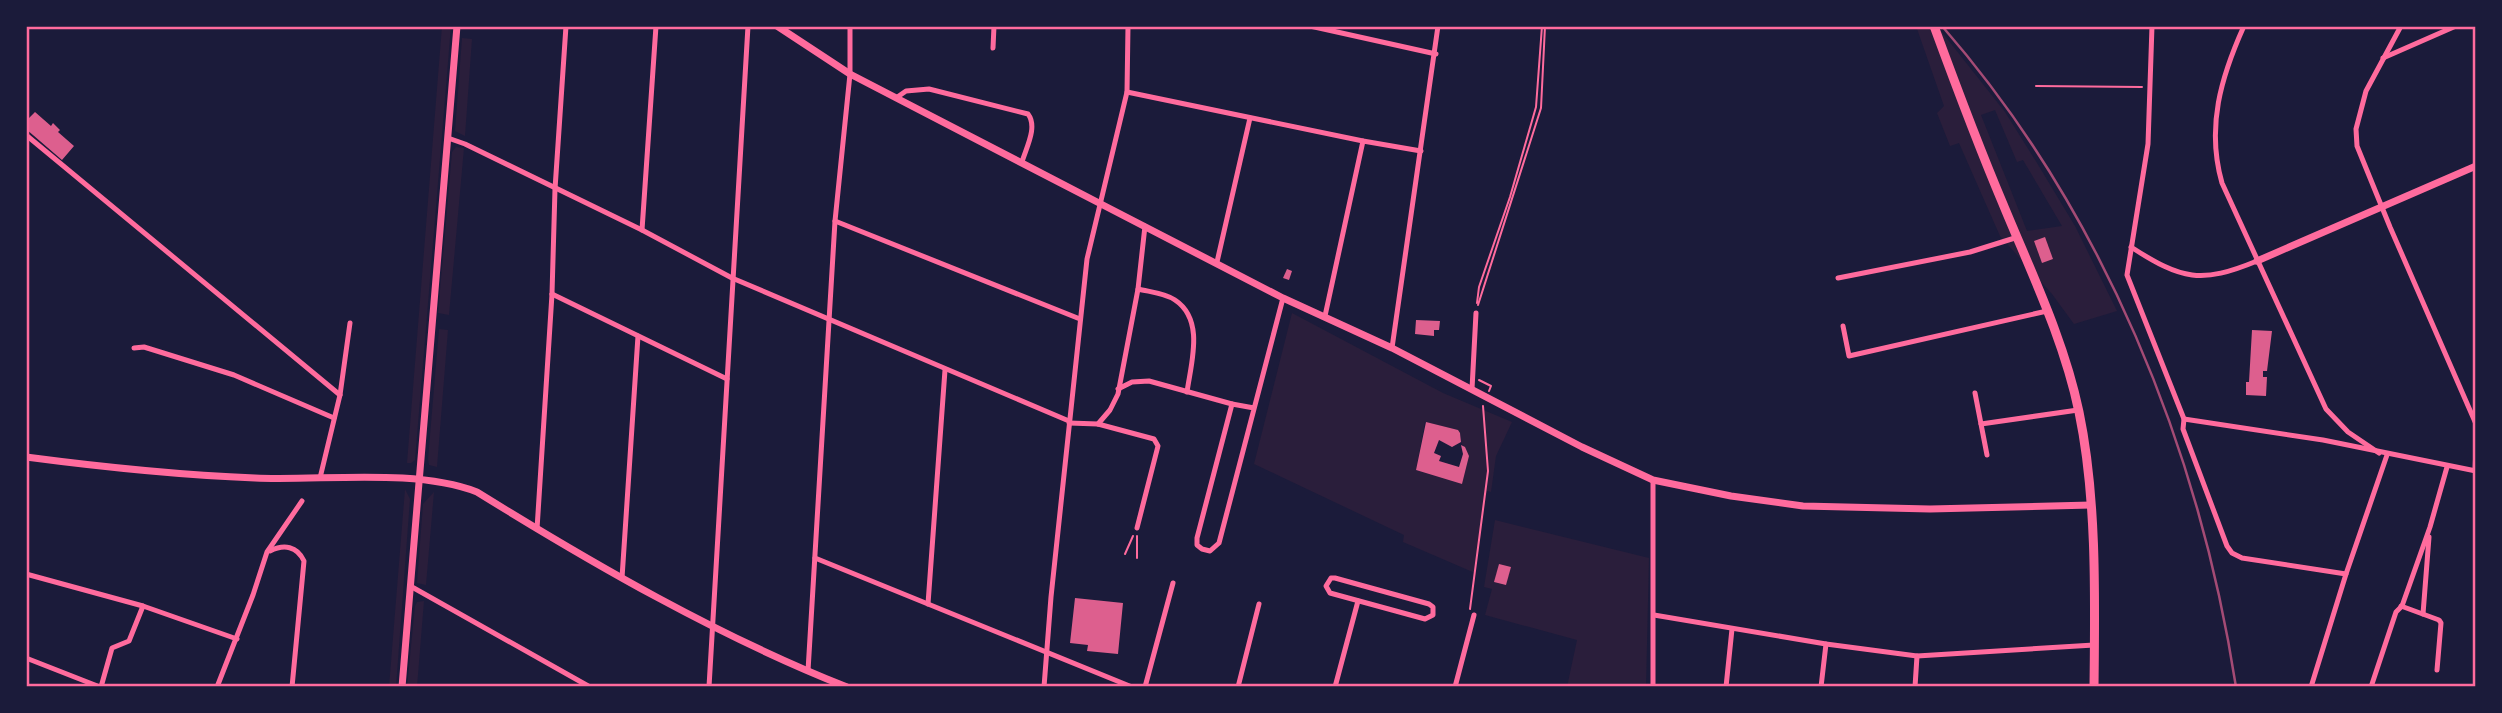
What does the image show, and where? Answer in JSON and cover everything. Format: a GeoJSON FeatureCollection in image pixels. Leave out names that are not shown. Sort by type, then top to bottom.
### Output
{"type":"FeatureCollection","features":[{"type":"Feature","properties":{"kind":"main road"},"geometry":{"type":"LineString","coordinates":[[1934,26],[1972,128],[2047,311],[2065,360],[2078,410],[2091,505],[2094,687]]}},
{"type":"Feature","properties":{"kind":"street"},"geometry":{"type":"LineString","coordinates":[[402,687],[457,26]]}},
{"type":"Feature","properties":{"kind":"street"},"geometry":{"type":"LineString","coordinates":[[537,529],[566,26]]}},
{"type":"Feature","properties":{"kind":"street"},"geometry":{"type":"LineString","coordinates":[[642,230],[656,26]]}},
{"type":"Feature","properties":{"kind":"street"},"geometry":{"type":"LineString","coordinates":[[709,687],[748,26]]}},
{"type":"Feature","properties":{"kind":"street"},"geometry":{"type":"LineString","coordinates":[[777,26],[849,74],[1283,298],[1392,348],[1581,447],[1653,480],[1731,496],[1803,506],[1930,509],[2091,505]]}},
{"type":"Feature","properties":{"kind":"street"},"geometry":{"type":"LineString","coordinates":[[808,671],[835,221],[849,74],[849,26]]}},
{"type":"Feature","properties":{"kind":"street"},"geometry":{"type":"LineString","coordinates":[[993,48],[995,26]]}},
{"type":"Feature","properties":{"kind":"street"},"geometry":{"type":"LineString","coordinates":[[1044,687],[1087,259],[1127,92],[1128,26]]}},
{"type":"Feature","properties":{"kind":"street"},"geometry":{"type":"LineString","coordinates":[[1310,26],[1436,54]]}},
{"type":"Feature","properties":{"kind":"street"},"geometry":{"type":"LineString","coordinates":[[1392,348],[1438,26]]}},
{"type":"Feature","properties":{"kind":"street"},"geometry":{"type":"LineString","coordinates":[[2152,26],[2148,144],[2127,275],[2184,419],[2183,429],[2221,533],[2232,553],[2242,558],[2346,574]]}},
{"type":"Feature","properties":{"kind":"street"},"geometry":{"type":"LineString","coordinates":[[2244,26],[2222,82],[2216,112],[2215,140],[2222,183],[2326,409],[2342,427],[2379,453]]}},
{"type":"Feature","properties":{"kind":"street"},"geometry":{"type":"LineString","coordinates":[[2401,26],[2366,91],[2356,136],[2360,153],[2382,206],[2476,424]]}},
{"type":"Feature","properties":{"kind":"street"},"geometry":{"type":"LineString","coordinates":[[2383,58],[2456,26]]}},
{"type":"Feature","properties":{"kind":"street"},"geometry":{"type":"LineString","coordinates":[[896,97],[906,91],[929,89],[1028,114],[1033,126],[1022,162]]}},
{"type":"Feature","properties":{"kind":"street"},"geometry":{"type":"LineString","coordinates":[[1127,92],[1421,151]]}},
{"type":"Feature","properties":{"kind":"street"},"geometry":{"type":"LineString","coordinates":[[1217,262],[1250,118]]}},
{"type":"Feature","properties":{"kind":"street"},"geometry":{"type":"LineString","coordinates":[[26,135],[340,395]]}},
{"type":"Feature","properties":{"kind":"street"},"geometry":{"type":"LineString","coordinates":[[448,138],[642,230],[732,278],[945,370],[1069,422],[1098,424],[1154,439],[1158,446],[1137,528]]}},
{"type":"Feature","properties":{"kind":"street"},"geometry":{"type":"LineString","coordinates":[[1325,316],[1363,141]]}},
{"type":"Feature","properties":{"kind":"street"},"geometry":{"type":"LineString","coordinates":[[2131,247],[2168,270],[2189,275],[2216,275],[2258,261],[2476,166]]}},
{"type":"Feature","properties":{"kind":"street"},"geometry":{"type":"LineString","coordinates":[[835,221],[1080,319]]}},
{"type":"Feature","properties":{"kind":"street"},"geometry":{"type":"LineString","coordinates":[[1098,424],[1110,410],[1118,389],[1138,289],[1146,225]]}},
{"type":"Feature","properties":{"kind":"street"},"geometry":{"type":"LineString","coordinates":[[1838,278],[1970,251],[2018,237]]}},
{"type":"Feature","properties":{"kind":"street"},"geometry":{"type":"LineString","coordinates":[[1138,289],[1175,300],[1189,317],[1193,348],[1187,392]]}},
{"type":"Feature","properties":{"kind":"street"},"geometry":{"type":"LineString","coordinates":[[552,294],[727,379]]}},
{"type":"Feature","properties":{"kind":"street"},"geometry":{"type":"LineString","coordinates":[[1232,404],[1197,538],[1197,545],[1210,551],[1219,543],[1283,298]]}},
{"type":"Feature","properties":{"kind":"street"},"geometry":{"type":"LineString","coordinates":[[1843,326],[1849,356],[2047,311]]}},
{"type":"Feature","properties":{"kind":"street"},"geometry":{"type":"LineString","coordinates":[[1472,389],[1476,313]]}},
{"type":"Feature","properties":{"kind":"street"},"geometry":{"type":"LineString","coordinates":[[320,479],[340,395],[350,323]]}},
{"type":"Feature","properties":{"kind":"street"},"geometry":{"type":"LineString","coordinates":[[622,578],[638,336]]}},
{"type":"Feature","properties":{"kind":"street"},"geometry":{"type":"LineString","coordinates":[[134,348],[144,347],[234,375],[334,418]]}},
{"type":"Feature","properties":{"kind":"street"},"geometry":{"type":"LineString","coordinates":[[928,604],[945,370]]}},
{"type":"Feature","properties":{"kind":"street"},"geometry":{"type":"LineString","coordinates":[[1118,389],[1132,382],[1149,381],[1254,408]]}},
{"type":"Feature","properties":{"kind":"street"},"geometry":{"type":"LineString","coordinates":[[1975,393],[1987,455]]}},
{"type":"Feature","properties":{"kind":"street"},"geometry":{"type":"LineString","coordinates":[[1981,424],[2078,410]]}},
{"type":"Feature","properties":{"kind":"street"},"geometry":{"type":"LineString","coordinates":[[2184,419],[2323,440],[2475,471],[2476,447]]}},
{"type":"Feature","properties":{"kind":"street"},"geometry":{"type":"LineString","coordinates":[[2311,687],[2387,455]]}},
{"type":"Feature","properties":{"kind":"street"},"geometry":{"type":"LineString","coordinates":[[26,457],[156,471],[256,478],[419,479],[458,485],[477,492],[622,578],[713,626],[847,687]]}},
{"type":"Feature","properties":{"kind":"street"},"geometry":{"type":"LineString","coordinates":[[2371,687],[2396,612],[2401,606],[2430,527],[2447,467]]}},
{"type":"Feature","properties":{"kind":"street"},"geometry":{"type":"LineString","coordinates":[[1653,480],[1653,687]]}},
{"type":"Feature","properties":{"kind":"street"},"geometry":{"type":"LineString","coordinates":[[217,687],[267,552],[302,501]]}},
{"type":"Feature","properties":{"kind":"street"},"geometry":{"type":"LineString","coordinates":[[2423,614],[2430,527]]}},
{"type":"Feature","properties":{"kind":"street"},"geometry":{"type":"LineString","coordinates":[[1057,537],[1065,539]]}},
{"type":"Feature","properties":{"kind":"street"},"geometry":{"type":"LineString","coordinates":[[267,552],[279,547],[289,547],[298,551],[304,561],[292,687]]}},
{"type":"Feature","properties":{"kind":"street"},"geometry":{"type":"LineString","coordinates":[[815,558],[1132,687]]}},
{"type":"Feature","properties":{"kind":"street"},"geometry":{"type":"LineString","coordinates":[[26,574],[143,606],[237,639]]}},
{"type":"Feature","properties":{"kind":"street"},"geometry":{"type":"LineString","coordinates":[[1335,578],[1416,600],[1429,604],[1434,611],[1430,618],[1425,620],[1358,601],[1330,593],[1326,586],[1327,581],[1335,578]]}},
{"type":"Feature","properties":{"kind":"street"},"geometry":{"type":"LineString","coordinates":[[1145,687],[1173,583]]}},
{"type":"Feature","properties":{"kind":"street"},"geometry":{"type":"LineString","coordinates":[[412,587],[590,687]]}},
{"type":"Feature","properties":{"kind":"street"},"geometry":{"type":"LineString","coordinates":[[1335,687],[1358,601]]}},
{"type":"Feature","properties":{"kind":"street"},"geometry":{"type":"LineString","coordinates":[[1238,687],[1259,604]]}},
{"type":"Feature","properties":{"kind":"street"},"geometry":{"type":"LineString","coordinates":[[26,658],[101,687],[113,648],[129,641],[143,606]]}},
{"type":"Feature","properties":{"kind":"street"},"geometry":{"type":"LineString","coordinates":[[2401,606],[2441,623],[2437,670]]}},
{"type":"Feature","properties":{"kind":"street"},"geometry":{"type":"LineString","coordinates":[[1455,687],[1472,614]]}},
{"type":"Feature","properties":{"kind":"street"},"geometry":{"type":"LineString","coordinates":[[1654,615],[1826,645],[1917,656],[2094,645]]}},
{"type":"Feature","properties":{"kind":"street"},"geometry":{"type":"LineString","coordinates":[[1726,687],[1732,629]]}},
{"type":"Feature","properties":{"kind":"street"},"geometry":{"type":"LineString","coordinates":[[1821,687],[1826,645]]}},
{"type":"Feature","properties":{"kind":"street"},"geometry":{"type":"LineString","coordinates":[[1915,687],[1917,656]]}},
{"type":"Feature","properties":{"kind":"path"},"geometry":{"type":"LineString","coordinates":[[1476,313],[1479,287],[1510,197],[1536,107],[1543,26]]}},
{"type":"Feature","properties":{"kind":"path"},"geometry":{"type":"LineString","coordinates":[[2036,86],[2150,87]]}},
{"type":"Feature","properties":{"kind":"path"},"geometry":{"type":"LineString","coordinates":[[1472,377],[1492,386],[1483,408],[1488,452],[1487,491],[1472,614]]}},
{"type":"Feature","properties":{"kind":"path"},"geometry":{"type":"LineString","coordinates":[[1125,554],[1137,528]]}},
{"type":"Feature","properties":{"kind":"path"},"geometry":{"type":"LineString","coordinates":[[1137,528],[1137,558]]}},
{"type":"Feature","properties":{"kind":"shaded area"},"geometry":{"type":"Polygon","coordinates":[[[442,26],[451,26],[415,460],[407,463],[442,26]]]}},
{"type":"Feature","properties":{"kind":"shaded area"},"geometry":{"type":"Polygon","coordinates":[[[1916,26],[1937,26],[2005,112],[2075,226],[2117,311],[2074,324],[2052,294],[2000,236],[1959,143],[1950,146],[1937,113],[1944,106],[1916,26]],[[1995,110],[1981,115],[2027,231],[2062,226],[2023,160],[2017,162],[1995,110]]]}},
{"type":"Feature","properties":{"kind":"shaded area"},"geometry":{"type":"Polygon","coordinates":[[[462,38],[472,39],[465,136],[455,131],[462,38]]]}},
{"type":"Feature","properties":{"kind":"shaded area"},"geometry":{"type":"Polygon","coordinates":[[[456,147],[464,148],[449,315],[438,313],[452,152],[456,147]]]}},
{"type":"Feature","properties":{"kind":"shaded area"},"geometry":{"type":"Polygon","coordinates":[[[1292,313],[1443,393],[1512,422],[1496,456],[1491,492],[1487,491],[1475,573],[1403,542],[1404,535],[1254,464],[1292,313]],[[1425,422],[1416,470],[1462,484],[1469,456],[1458,430],[1425,422]]]}},
{"type":"Feature","properties":{"kind":"shaded area"},"geometry":{"type":"Polygon","coordinates":[[[439,329],[448,330],[437,467],[429,465],[428,459],[439,329]]]}},
{"type":"Feature","properties":{"kind":"shaded area"},"geometry":{"type":"Polygon","coordinates":[[[405,489],[410,499],[396,687],[389,687],[405,489]]]}},
{"type":"Feature","properties":{"kind":"shaded area"},"geometry":{"type":"Polygon","coordinates":[[[434,492],[426,585],[417,583],[423,504],[434,492]]]}},
{"type":"Feature","properties":{"kind":"shaded area"},"geometry":{"type":"Polygon","coordinates":[[[1495,520],[1649,558],[1646,687],[1567,687],[1577,640],[1485,615],[1492,589],[1484,587],[1495,520]]]}},
{"type":"Feature","properties":{"kind":"shaded area"},"geometry":{"type":"Polygon","coordinates":[[[424,601],[417,687],[407,687],[415,606],[417,602],[424,601]]]}},
{"type":"Feature","properties":{"kind":"building"},"geometry":{"type":"Polygon","coordinates":[[[35,112],[51,126],[53,123],[60,130],[58,132],[74,146],[62,160],[26,129],[26,121],[35,112]]]}},
{"type":"Feature","properties":{"kind":"building"},"geometry":{"type":"Polygon","coordinates":[[[2045,237],[2053,259],[2042,263],[2034,241],[2045,237]]]}},
{"type":"Feature","properties":{"kind":"building"},"geometry":{"type":"Polygon","coordinates":[[[1287,269],[1292,271],[1289,280],[1283,278],[1287,269]]]}},
{"type":"Feature","properties":{"kind":"building"},"geometry":{"type":"Polygon","coordinates":[[[1416,320],[1440,321],[1439,330],[1434,330],[1434,336],[1415,334],[1416,320]]]}},
{"type":"Feature","properties":{"kind":"building"},"geometry":{"type":"Polygon","coordinates":[[[2252,330],[2272,331],[2267,371],[2263,371],[2263,377],[2267,377],[2266,396],[2246,395],[2252,330]]]}},
{"type":"Feature","properties":{"kind":"building"},"geometry":{"type":"Polygon","coordinates":[[[1426,422],[1458,430],[1460,433],[1461,442],[1452,447],[1439,440],[1434,453],[1441,456],[1439,461],[1459,467],[1463,454],[1461,445],[1465,447],[1469,456],[1462,484],[1416,470],[1426,422]]]}},
{"type":"Feature","properties":{"kind":"building"},"geometry":{"type":"Polygon","coordinates":[[[1499,564],[1511,567],[1506,585],[1494,582],[1499,564]]]}},
{"type":"Feature","properties":{"kind":"building"},"geometry":{"type":"Polygon","coordinates":[[[1075,598],[1123,603],[1118,654],[1087,651],[1088,645],[1070,643],[1075,598]]]}},
{"type":"Feature","properties":{"kind":"railway"},"geometry":{"type":"LineString","coordinates":[[1942,26],[1999,98],[2051,174],[2096,253],[2136,336],[2169,421],[2197,508],[2219,597],[2236,687]]}}]}
